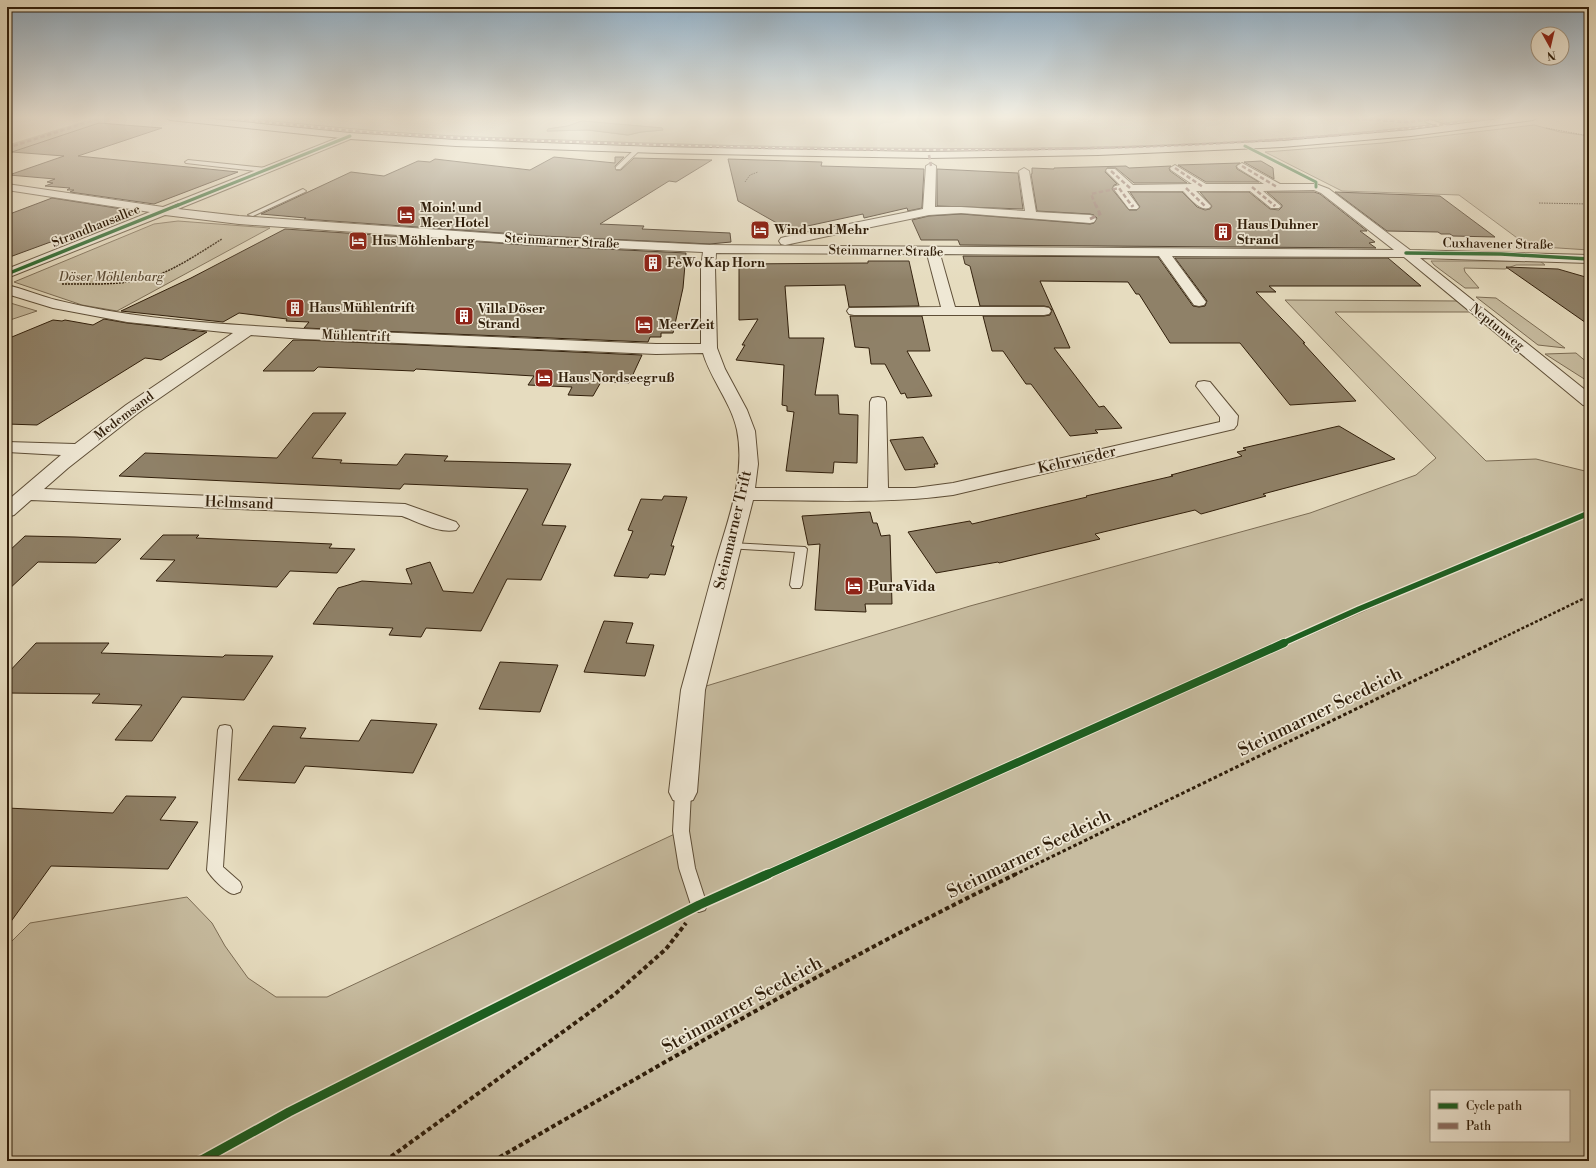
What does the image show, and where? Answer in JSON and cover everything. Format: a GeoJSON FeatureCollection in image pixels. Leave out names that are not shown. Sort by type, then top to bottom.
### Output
{"type":"FeatureCollection","features":[{"type":"Feature","properties":{"kind":"street","name":"Strandhausallee"},"geometry":{"type":"LineString","coordinates":[[7,274],[262,172]]}},
{"type":"Feature","properties":{"kind":"street"},"geometry":{"type":"LineString","coordinates":[[929,211],[931,172]]}},
{"type":"Feature","properties":{"kind":"street"},"geometry":{"type":"LineString","coordinates":[[1024,172],[1031,215]]}},
{"type":"Feature","properties":{"kind":"street"},"geometry":{"type":"LineString","coordinates":[[1112,172],[1130,188]]}},
{"type":"Feature","properties":{"kind":"street"},"geometry":{"type":"LineString","coordinates":[[1180,172],[1203,187]]}},
{"type":"Feature","properties":{"kind":"street"},"geometry":{"type":"LineString","coordinates":[[1251,172],[1277,187]]}},
{"type":"Feature","properties":{"kind":"street"},"geometry":{"type":"LineString","coordinates":[[1252,187],[1275,206]]}},
{"type":"Feature","properties":{"kind":"street","name":"Neptunweg"},"geometry":{"type":"LineString","coordinates":[[1130,188],[1277,187],[1316,188],[1326,191],[1406,253],[1589,401]]}},
{"type":"Feature","properties":{"kind":"street","name":"Steinmarner Straße"},"geometry":{"type":"LineString","coordinates":[[9,188],[165,211],[239,220],[435,234],[710,249],[1096,252]]}},
{"type":"Feature","properties":{"kind":"street"},"geometry":{"type":"LineString","coordinates":[[1130,188],[1119,188],[1133,207]]}},
{"type":"Feature","properties":{"kind":"street"},"geometry":{"type":"LineString","coordinates":[[1186,188],[1205,206]]}},
{"type":"Feature","properties":{"kind":"street"},"geometry":{"type":"LineString","coordinates":[[768,250],[787,240],[929,211],[961,210],[1090,219]]}},
{"type":"Feature","properties":{"kind":"street","name":"Steinmarner Trift"},"geometry":{"type":"LineString","coordinates":[[683,792],[691,703],[744,494],[749,459],[746,431],[737,405],[712,360],[709,348],[708,268],[710,249]]}},
{"type":"Feature","properties":{"kind":"street"},"geometry":{"type":"LineString","coordinates":[[933,251],[949,311]]}},
{"type":"Feature","properties":{"kind":"street","name":"Cuxhavener Straße"},"geometry":{"type":"LineString","coordinates":[[1096,252],[1501,254],[1589,259]]}},
{"type":"Feature","properties":{"kind":"street"},"geometry":{"type":"LineString","coordinates":[[1163,252],[1199,302]]}},
{"type":"Feature","properties":{"kind":"street","name":"Mühlentrift"},"geometry":{"type":"LineString","coordinates":[[7,289],[76,310],[127,318],[248,330],[304,334],[632,348],[709,348]]}},
{"type":"Feature","properties":{"kind":"street"},"geometry":{"type":"LineString","coordinates":[[854,311],[1044,311]]}},
{"type":"Feature","properties":{"kind":"street","name":"Medemsand"},"geometry":{"type":"LineString","coordinates":[[7,511],[132,409],[248,330]]}},
{"type":"Feature","properties":{"kind":"street","name":"Kehrwieder"},"geometry":{"type":"LineString","coordinates":[[744,494],[878,495],[915,494],[953,489],[1228,425],[1229,416],[1204,386]]}},
{"type":"Feature","properties":{"kind":"street"},"geometry":{"type":"LineString","coordinates":[[878,402],[878,495]]}},
{"type":"Feature","properties":{"kind":"street"},"geometry":{"type":"LineString","coordinates":[[7,447],[80,450]]}},
{"type":"Feature","properties":{"kind":"street","name":"Helmsand"},"geometry":{"type":"LineString","coordinates":[[27,494],[405,510],[449,526]]}},
{"type":"Feature","properties":{"kind":"lane"},"geometry":{"type":"LineString","coordinates":[[251,214],[303,191]]}},
{"type":"Feature","properties":{"kind":"lane"},"geometry":{"type":"LineString","coordinates":[[731,546],[801,549],[796,585]]}},
{"type":"Feature","properties":{"kind":"lane"},"geometry":{"type":"LineString","coordinates":[[225,730],[215,870],[234,887]]}},
{"type":"Feature","properties":{"kind":"lane"},"geometry":{"type":"LineString","coordinates":[[683,792],[681,831],[687,868],[699,905]]}},
{"type":"Feature","properties":{"kind":"path"},"geometry":{"type":"LineString","coordinates":[[1540,203],[1589,204]]}},
{"type":"Feature","properties":{"kind":"path"},"geometry":{"type":"LineString","coordinates":[[62,284],[116,284],[148,278],[170,270],[222,239]]}},
{"type":"Feature","properties":{"kind":"path"},"geometry":{"type":"LineString","coordinates":[[385,1161],[615,994],[666,949],[699,905]]}},
{"type":"Feature","properties":{"kind":"green space"},"geometry":{"type":"Polygon","coordinates":[[[1304,172],[1589,172],[1589,250],[1528,246],[1459,195],[1342,191],[1304,172]]]}},
{"type":"Feature","properties":{"kind":"green space","name":"Döser Möhlenbarg"},"geometry":{"type":"Polygon","coordinates":[[[178,221],[270,228],[117,311],[82,305],[14,282],[154,224],[178,221]]]}},
{"type":"Feature","properties":{"kind":"green space"},"geometry":{"type":"Polygon","coordinates":[[[1431,261],[1540,261],[1545,265],[1516,265],[1505,269],[1464,268],[1465,272],[1479,288],[1465,288],[1434,265],[1431,261]]]}},
{"type":"Feature","properties":{"kind":"green space"},"geometry":{"type":"Polygon","coordinates":[[[1476,297],[1496,298],[1565,348],[1538,345],[1476,297]]]}},
{"type":"Feature","properties":{"kind":"green space"},"geometry":{"type":"Polygon","coordinates":[[[1285,300],[1465,301],[1478,312],[1335,312],[1486,461],[1536,459],[1589,472],[1589,1161],[7,1161],[7,946],[30,923],[187,897],[212,923],[225,946],[248,978],[276,997],[327,997],[681,831],[693,690],[970,606],[1310,513],[1416,475],[1436,458],[1285,300]],[[1527,539],[1359,609],[758,879],[1527,539]]]}},
{"type":"Feature","properties":{"kind":"green space"},"geometry":{"type":"Polygon","coordinates":[[[7,302],[37,311],[7,321],[7,302]]]}},
{"type":"Feature","properties":{"kind":"green space"},"geometry":{"type":"Polygon","coordinates":[[[1576,353],[1589,364],[1589,382],[1545,354],[1576,353]]]}},
{"type":"Feature","properties":{"kind":"building"},"geometry":{"type":"Polygon","coordinates":[[[19,172],[238,172],[154,204],[70,192],[74,190],[67,190],[70,188],[45,186],[53,183],[47,182],[55,179],[9,175],[19,172]]]}},
{"type":"Feature","properties":{"kind":"building"},"geometry":{"type":"Polygon","coordinates":[[[351,172],[384,176],[394,172],[693,172],[676,182],[669,181],[600,224],[644,226],[642,229],[730,233],[731,242],[710,244],[543,236],[304,219],[306,218],[261,214],[351,172]]]}},
{"type":"Feature","properties":{"kind":"building"},"geometry":{"type":"Polygon","coordinates":[[[731,172],[924,172],[922,208],[908,211],[907,208],[864,218],[863,214],[789,230],[738,201],[731,172]]]}},
{"type":"Feature","properties":{"kind":"building"},"geometry":{"type":"Polygon","coordinates":[[[937,172],[1018,173],[1023,209],[937,206],[937,172]]]}},
{"type":"Feature","properties":{"kind":"building"},"geometry":{"type":"Polygon","coordinates":[[[1032,172],[1105,172],[1117,184],[1114,185],[1112,189],[1129,210],[1137,210],[1140,207],[1130,192],[1182,192],[1197,207],[1205,210],[1210,209],[1212,206],[1200,192],[1249,192],[1270,209],[1279,210],[1282,205],[1267,192],[1314,192],[1320,194],[1367,231],[1360,231],[1375,242],[1369,243],[1376,248],[960,245],[958,240],[921,240],[912,220],[929,216],[961,214],[1090,224],[1094,223],[1097,218],[1090,214],[1037,211],[1032,172]]]}},
{"type":"Feature","properties":{"kind":"building"},"geometry":{"type":"Polygon","coordinates":[[[1120,172],[1171,172],[1187,183],[1134,183],[1120,172]]]}},
{"type":"Feature","properties":{"kind":"building"},"geometry":{"type":"Polygon","coordinates":[[[1189,172],[1241,172],[1259,182],[1206,182],[1189,172]]]}},
{"type":"Feature","properties":{"kind":"building"},"geometry":{"type":"Polygon","coordinates":[[[1261,172],[1273,172],[1274,179],[1261,172]]]}},
{"type":"Feature","properties":{"kind":"building"},"geometry":{"type":"Polygon","coordinates":[[[1335,192],[1440,196],[1495,237],[1453,236],[1438,232],[1387,231],[1335,192]]]}},
{"type":"Feature","properties":{"kind":"building"},"geometry":{"type":"Polygon","coordinates":[[[52,198],[135,211],[7,258],[7,215],[52,198]]]}},
{"type":"Feature","properties":{"kind":"building"},"geometry":{"type":"Polygon","coordinates":[[[285,229],[543,246],[686,253],[683,288],[673,333],[661,333],[661,337],[650,337],[648,342],[304,328],[309,322],[286,321],[287,319],[239,313],[223,322],[121,311],[191,278],[285,229]]]}},
{"type":"Feature","properties":{"kind":"building"},"geometry":{"type":"Polygon","coordinates":[[[963,256],[1158,257],[1193,306],[1199,307],[1205,306],[1207,301],[1175,258],[1388,258],[1421,286],[1269,286],[1276,292],[1256,292],[1305,343],[1303,343],[1356,401],[1290,405],[1240,343],[1170,343],[1139,294],[1136,294],[1128,282],[1040,281],[1070,348],[1054,348],[1099,407],[1104,406],[1122,428],[1095,430],[1098,433],[1070,436],[1031,384],[1026,384],[1003,351],[992,351],[983,316],[1044,316],[1050,315],[1052,310],[1049,307],[1044,306],[980,306],[970,266],[965,264],[963,256]]]}},
{"type":"Feature","properties":{"kind":"building"},"geometry":{"type":"Polygon","coordinates":[[[868,261],[909,261],[919,306],[849,307],[845,285],[785,286],[789,338],[824,338],[815,395],[838,395],[839,414],[858,415],[857,463],[834,462],[833,473],[786,471],[794,412],[787,411],[787,406],[782,405],[784,365],[736,360],[745,345],[742,345],[758,319],[739,320],[739,264],[868,263],[868,261]]]}},
{"type":"Feature","properties":{"kind":"building"},"geometry":{"type":"Polygon","coordinates":[[[1506,267],[1558,269],[1589,278],[1589,325],[1506,267]]]}},
{"type":"Feature","properties":{"kind":"building"},"geometry":{"type":"Polygon","coordinates":[[[850,316],[922,316],[930,351],[907,351],[932,396],[907,398],[905,393],[901,394],[885,364],[871,364],[869,348],[855,347],[850,316]]]}},
{"type":"Feature","properties":{"kind":"building"},"geometry":{"type":"Polygon","coordinates":[[[104,319],[207,332],[161,360],[145,358],[37,425],[7,424],[7,339],[53,320],[65,320],[93,325],[104,319]]]}},
{"type":"Feature","properties":{"kind":"building"},"geometry":{"type":"Polygon","coordinates":[[[293,340],[642,355],[629,383],[601,382],[593,396],[568,395],[572,387],[528,385],[534,376],[416,369],[414,371],[318,367],[314,371],[263,371],[293,340]]]}},
{"type":"Feature","properties":{"kind":"building"},"geometry":{"type":"Polygon","coordinates":[[[313,413],[346,413],[312,458],[342,460],[340,463],[397,465],[405,454],[448,456],[444,461],[571,464],[542,525],[566,526],[541,580],[507,579],[481,631],[426,628],[421,637],[389,635],[393,628],[313,624],[338,588],[362,581],[412,584],[406,569],[430,562],[443,591],[473,593],[528,489],[404,484],[400,489],[119,476],[145,453],[277,458],[313,413]]]}},
{"type":"Feature","properties":{"kind":"building"},"geometry":{"type":"Polygon","coordinates":[[[1339,426],[1395,459],[1263,494],[1266,496],[1201,514],[1195,510],[1095,534],[1100,539],[999,563],[936,573],[908,532],[970,521],[972,524],[1173,476],[1171,475],[1242,456],[1237,452],[1246,450],[1243,448],[1339,426]]]}},
{"type":"Feature","properties":{"kind":"building"},"geometry":{"type":"Polygon","coordinates":[[[923,437],[938,464],[934,464],[935,467],[905,470],[890,440],[923,437]]]}},
{"type":"Feature","properties":{"kind":"building"},"geometry":{"type":"Polygon","coordinates":[[[664,496],[687,497],[671,546],[674,546],[665,575],[650,574],[648,578],[614,576],[633,531],[628,530],[641,499],[662,500],[664,496]]]}},
{"type":"Feature","properties":{"kind":"building"},"geometry":{"type":"Polygon","coordinates":[[[870,512],[873,523],[877,523],[881,536],[890,535],[892,604],[865,604],[866,612],[815,610],[820,544],[808,545],[802,516],[870,512]]]}},
{"type":"Feature","properties":{"kind":"building"},"geometry":{"type":"Polygon","coordinates":[[[163,535],[199,535],[196,538],[332,544],[329,548],[355,549],[337,573],[290,571],[277,587],[156,581],[175,560],[140,559],[163,535]]]}},
{"type":"Feature","properties":{"kind":"building"},"geometry":{"type":"Polygon","coordinates":[[[25,536],[121,539],[96,563],[38,562],[7,591],[7,553],[25,536]]]}},
{"type":"Feature","properties":{"kind":"building"},"geometry":{"type":"Polygon","coordinates":[[[604,621],[633,623],[626,643],[654,645],[645,676],[584,672],[604,621]]]}},
{"type":"Feature","properties":{"kind":"building"},"geometry":{"type":"Polygon","coordinates":[[[36,643],[109,643],[101,653],[223,657],[225,655],[273,656],[244,700],[182,697],[152,741],[115,740],[142,705],[92,703],[100,694],[7,693],[7,674],[36,643]]]}},
{"type":"Feature","properties":{"kind":"building"},"geometry":{"type":"Polygon","coordinates":[[[500,662],[558,665],[540,712],[479,709],[500,662]]]}},
{"type":"Feature","properties":{"kind":"building"},"geometry":{"type":"Polygon","coordinates":[[[371,720],[437,724],[413,773],[305,766],[295,783],[238,780],[273,726],[306,728],[300,738],[359,741],[371,720]]]}},
{"type":"Feature","properties":{"kind":"building"},"geometry":{"type":"Polygon","coordinates":[[[126,796],[176,797],[160,820],[198,822],[168,869],[51,866],[7,927],[7,808],[113,813],[126,796]]]}},
{"type":"Feature","properties":{"kind":"marked path"},"geometry":{"type":"LineString","coordinates":[[1112,172],[1130,188]]}},
{"type":"Feature","properties":{"kind":"marked path"},"geometry":{"type":"LineString","coordinates":[[1180,172],[1203,187]]}},
{"type":"Feature","properties":{"kind":"marked path"},"geometry":{"type":"LineString","coordinates":[[1251,172],[1277,187]]}},
{"type":"Feature","properties":{"kind":"marked path"},"geometry":{"type":"LineString","coordinates":[[1252,187],[1275,206]]}},
{"type":"Feature","properties":{"kind":"marked path"},"geometry":{"type":"LineString","coordinates":[[1090,219],[1100,214],[1091,194],[1119,188],[1133,207]]}},
{"type":"Feature","properties":{"kind":"marked path"},"geometry":{"type":"LineString","coordinates":[[1186,188],[1205,206]]}},
{"type":"Feature","properties":{"kind":"cycle path"},"geometry":{"type":"LineString","coordinates":[[7,274],[262,172]]}},
{"type":"Feature","properties":{"kind":"cycle path"},"geometry":{"type":"LineString","coordinates":[[1295,172],[1316,182],[1316,187]]}},
{"type":"Feature","properties":{"kind":"cycle path"},"geometry":{"type":"LineString","coordinates":[[1406,253],[1501,254],[1589,259]]}},
{"type":"Feature","properties":{"kind":"cycle path"},"geometry":{"type":"LineString","coordinates":[[200,1161],[289,1112],[699,905],[1359,609],[1589,513]]}},
{"type":"Feature","properties":{"kind":"place","name":"Moin! und Meer Hotel"},"geometry":{"type":"Point","coordinates":[406,215]}},
{"type":"Feature","properties":{"kind":"place","name":"Wind und Mehr"},"geometry":{"type":"Point","coordinates":[760,230]}},
{"type":"Feature","properties":{"kind":"place","name":"Haus Duhner Strand"},"geometry":{"type":"Point","coordinates":[1223,232]}},
{"type":"Feature","properties":{"kind":"place","name":"Hus Möhlenbarg"},"geometry":{"type":"Point","coordinates":[358,241]}},
{"type":"Feature","properties":{"kind":"place","name":"FeWo Kap Horn"},"geometry":{"type":"Point","coordinates":[653,263]}},
{"type":"Feature","properties":{"kind":"place","name":"Haus Mühlentrift"},"geometry":{"type":"Point","coordinates":[295,308]}},
{"type":"Feature","properties":{"kind":"place","name":"Villa Döser Strand"},"geometry":{"type":"Point","coordinates":[464,316]}},
{"type":"Feature","properties":{"kind":"place","name":"MeerZeit"},"geometry":{"type":"Point","coordinates":[644,325]}},
{"type":"Feature","properties":{"kind":"place","name":"Haus Nordseegruß"},"geometry":{"type":"Point","coordinates":[544,378]}},
{"type":"Feature","properties":{"kind":"place","name":"PuraVida"},"geometry":{"type":"Point","coordinates":[854,586]}}]}
